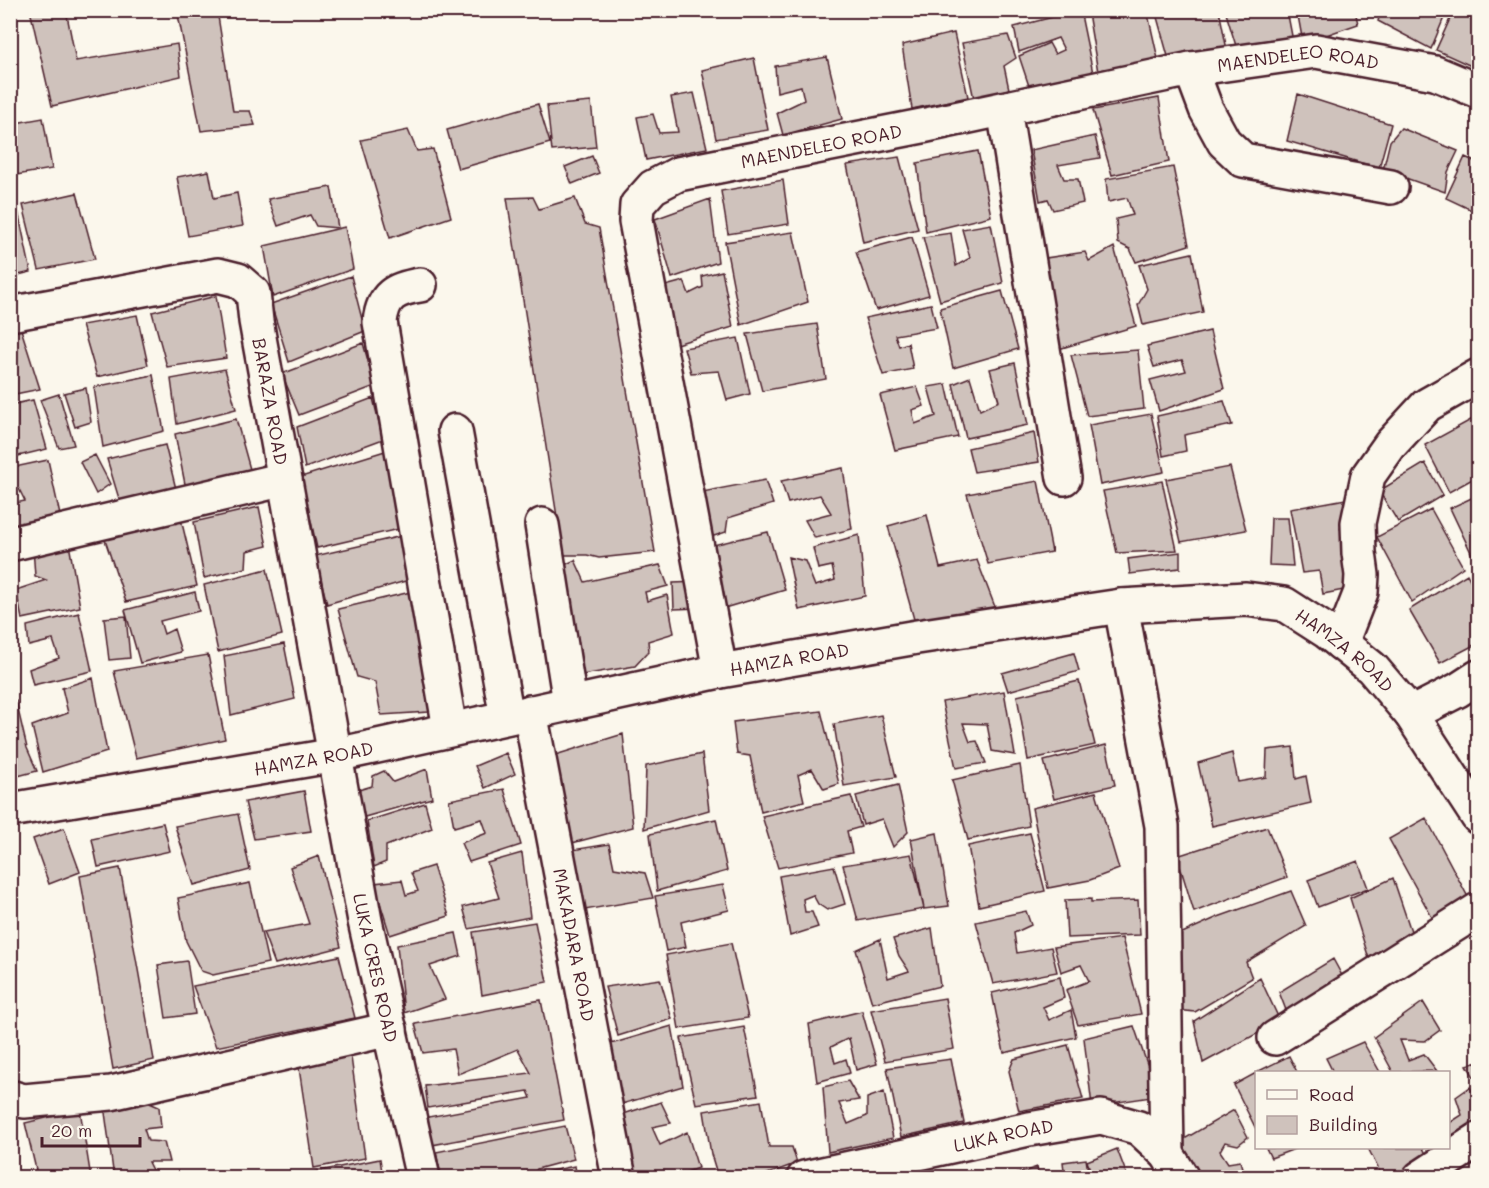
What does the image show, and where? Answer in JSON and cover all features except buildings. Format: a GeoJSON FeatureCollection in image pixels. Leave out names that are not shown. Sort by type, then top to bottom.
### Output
{"type":"FeatureCollection","features":[{"type":"Feature","properties":{"kind":"street","name":"MAENDELEO ROAD"},"geometry":{"type":"LineString","coordinates":[[720,671],[636,221],[637,205],[653,187],[678,174],[1191,69],[1316,51],[1435,73],[1479,91]]}},
{"type":"Feature","properties":{"kind":"street"},"geometry":{"type":"LineString","coordinates":[[1191,69],[1206,109],[1224,142],[1243,160],[1391,187]]}},
{"type":"Feature","properties":{"kind":"street"},"geometry":{"type":"LineString","coordinates":[[1004,109],[1064,478]]}},
{"type":"Feature","properties":{"kind":"street","name":"BARAZA ROAD"},"geometry":{"type":"LineString","coordinates":[[10,314],[218,275],[238,280],[253,293],[256,321],[336,755]]}},
{"type":"Feature","properties":{"kind":"street"},"geometry":{"type":"LineString","coordinates":[[420,285],[407,287],[388,297],[381,308],[380,322],[450,729]]}},
{"type":"Feature","properties":{"kind":"street"},"geometry":{"type":"LineString","coordinates":[[1341,643],[1361,592],[1358,523],[1368,477],[1390,445],[1427,405],[1479,376]]}},
{"type":"Feature","properties":{"kind":"street","name":"MAKADARA ROAD"},"geometry":{"type":"LineString","coordinates":[[454,431],[619,1178]]}},
{"type":"Feature","properties":{"kind":"street"},"geometry":{"type":"LineString","coordinates":[[10,544],[285,479]]}},
{"type":"Feature","properties":{"kind":"street"},"geometry":{"type":"LineString","coordinates":[[542,525],[570,703]]}},
{"type":"Feature","properties":{"kind":"street","name":"HAMZA ROAD"},"geometry":{"type":"LineString","coordinates":[[10,810],[336,755],[720,671],[917,637],[1121,606],[1246,598],[1284,604],[1341,643],[1372,668],[1411,714],[1479,817]]}},
{"type":"Feature","properties":{"kind":"street"},"geometry":{"type":"LineString","coordinates":[[1121,606],[1162,826],[1175,1166]]}},
{"type":"Feature","properties":{"kind":"street"},"geometry":{"type":"LineString","coordinates":[[1411,714],[1479,677]]}},
{"type":"Feature","properties":{"kind":"street","name":"LUKA CRES ROAD"},"geometry":{"type":"LineString","coordinates":[[336,755],[365,921],[423,1178]]}},
{"type":"Feature","properties":{"kind":"street"},"geometry":{"type":"LineString","coordinates":[[1275,1038],[1479,910]]}},
{"type":"Feature","properties":{"kind":"street"},"geometry":{"type":"LineString","coordinates":[[10,1097],[24,1101],[111,1093],[390,1029]]}},
{"type":"Feature","properties":{"kind":"street","name":"LUKA ROAD"},"geometry":{"type":"LineString","coordinates":[[804,1178],[1029,1129],[1101,1117],[1139,1128],[1175,1166]]}},
{"type":"Feature","properties":{"kind":"street"},"geometry":{"type":"LineString","coordinates":[[1420,1178],[1479,1140]]}}]}
